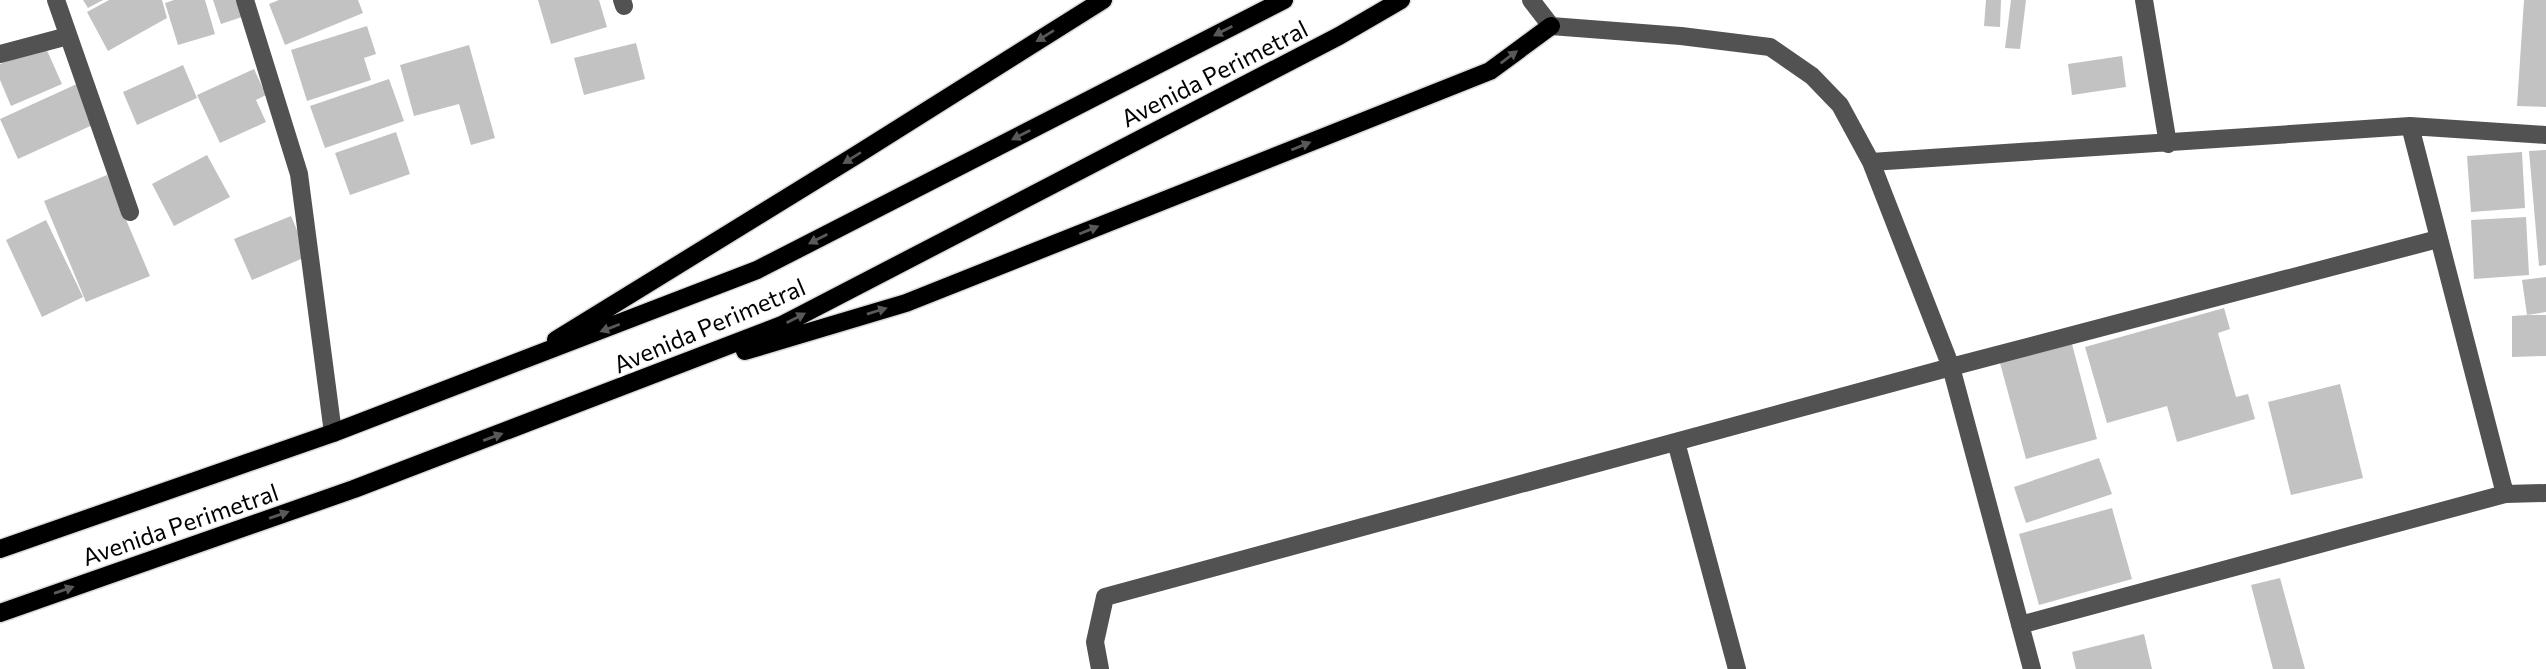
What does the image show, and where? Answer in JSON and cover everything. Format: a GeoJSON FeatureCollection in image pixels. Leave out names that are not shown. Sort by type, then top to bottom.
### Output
{"type":"FeatureCollection","features":[{"type":"Feature","properties":{"kind":"main road"},"geometry":{"type":"LineString","coordinates":[[515,365],[1102,0]]}},
{"type":"Feature","properties":{"kind":"main road","name":"Avenida Perimetral"},"geometry":{"type":"LineString","coordinates":[[0,550],[333,433],[757,270],[1284,0]]}},
{"type":"Feature","properties":{"kind":"main road","name":"Avenida Perimetral"},"geometry":{"type":"LineString","coordinates":[[0,613],[354,489],[782,325],[1339,36],[1401,0]]}},
{"type":"Feature","properties":{"kind":"main road"},"geometry":{"type":"LineString","coordinates":[[624,387],[906,303],[1490,71],[1551,26]]}},
{"type":"Feature","properties":{"kind":"street"},"geometry":{"type":"LineString","coordinates":[[56,0],[130,212]]}},
{"type":"Feature","properties":{"kind":"street"},"geometry":{"type":"LineString","coordinates":[[245,0],[299,174],[333,433]]}},
{"type":"Feature","properties":{"kind":"street"},"geometry":{"type":"LineString","coordinates":[[1531,0],[1551,26],[1681,36],[1770,47],[1812,76],[1840,105],[1871,162],[1951,367],[2032,669]]}},
{"type":"Feature","properties":{"kind":"street"},"geometry":{"type":"LineString","coordinates":[[2144,0],[2168,144]]}},
{"type":"Feature","properties":{"kind":"street"},"geometry":{"type":"LineString","coordinates":[[0,54],[68,36]]}},
{"type":"Feature","properties":{"kind":"street"},"geometry":{"type":"LineString","coordinates":[[1871,162],[2410,126],[2546,135]]}},
{"type":"Feature","properties":{"kind":"street"},"geometry":{"type":"LineString","coordinates":[[2410,126],[2505,494]]}},
{"type":"Feature","properties":{"kind":"street"},"geometry":{"type":"LineString","coordinates":[[1100,669],[1095,642],[1105,597],[1951,367],[2438,239]]}},
{"type":"Feature","properties":{"kind":"street"},"geometry":{"type":"LineString","coordinates":[[1676,442],[1737,669]]}},
{"type":"Feature","properties":{"kind":"street"},"geometry":{"type":"LineString","coordinates":[[2021,625],[2505,494],[2546,493]]}},
{"type":"Feature","properties":{"kind":"building"},"geometry":{"type":"Polygon","coordinates":[[[83,0],[103,0],[88,8],[83,0]]]}},
{"type":"Feature","properties":{"kind":"building"},"geometry":{"type":"Polygon","coordinates":[[[109,0],[162,0],[167,18],[108,51],[87,12],[109,0]]]}},
{"type":"Feature","properties":{"kind":"building"},"geometry":{"type":"Polygon","coordinates":[[[174,0],[205,0],[215,34],[178,45],[165,3],[174,0]]]}},
{"type":"Feature","properties":{"kind":"building"},"geometry":{"type":"Polygon","coordinates":[[[213,0],[236,0],[242,17],[221,24],[213,0]]]}},
{"type":"Feature","properties":{"kind":"building"},"geometry":{"type":"Polygon","coordinates":[[[279,0],[358,0],[363,13],[285,45],[269,4],[279,0]]]}},
{"type":"Feature","properties":{"kind":"building"},"geometry":{"type":"Polygon","coordinates":[[[538,0],[599,0],[607,27],[551,44],[538,0]]]}},
{"type":"Feature","properties":{"kind":"building"},"geometry":{"type":"Polygon","coordinates":[[[1986,0],[2001,0],[2000,27],[1984,26],[1986,0]]]}},
{"type":"Feature","properties":{"kind":"building"},"geometry":{"type":"Polygon","coordinates":[[[2011,0],[2026,0],[2020,49],[2005,48],[2011,0]]]}},
{"type":"Feature","properties":{"kind":"building"},"geometry":{"type":"Polygon","coordinates":[[[2524,0],[2546,0],[2546,107],[2517,106],[2524,0]]]}},
{"type":"Feature","properties":{"kind":"building"},"geometry":{"type":"Polygon","coordinates":[[[367,26],[376,54],[364,58],[371,80],[307,101],[291,50],[367,26]]]}},
{"type":"Feature","properties":{"kind":"building"},"geometry":{"type":"Polygon","coordinates":[[[636,43],[645,79],[584,95],[574,58],[636,43]]]}},
{"type":"Feature","properties":{"kind":"building"},"geometry":{"type":"Polygon","coordinates":[[[469,45],[495,138],[471,145],[459,104],[414,116],[400,65],[469,45]]]}},
{"type":"Feature","properties":{"kind":"building"},"geometry":{"type":"Polygon","coordinates":[[[45,46],[62,84],[11,106],[0,80],[0,64],[45,46]]]}},
{"type":"Feature","properties":{"kind":"building"},"geometry":{"type":"Polygon","coordinates":[[[2122,56],[2126,87],[2072,95],[2068,64],[2122,56]]]}},
{"type":"Feature","properties":{"kind":"building"},"geometry":{"type":"Polygon","coordinates":[[[183,65],[197,98],[137,125],[123,92],[183,65]]]}},
{"type":"Feature","properties":{"kind":"building"},"geometry":{"type":"Polygon","coordinates":[[[254,69],[266,95],[256,100],[266,122],[220,143],[197,95],[254,69]]]}},
{"type":"Feature","properties":{"kind":"building"},"geometry":{"type":"Polygon","coordinates":[[[389,79],[404,121],[325,148],[310,106],[389,79]]]}},
{"type":"Feature","properties":{"kind":"building"},"geometry":{"type":"Polygon","coordinates":[[[79,83],[97,123],[18,159],[0,119],[79,83]]]}},
{"type":"Feature","properties":{"kind":"building"},"geometry":{"type":"Polygon","coordinates":[[[396,132],[410,174],[350,195],[335,153],[396,132]]]}},
{"type":"Feature","properties":{"kind":"building"},"geometry":{"type":"Polygon","coordinates":[[[2546,150],[2546,265],[2539,266],[2529,151],[2546,150]]]}},
{"type":"Feature","properties":{"kind":"building"},"geometry":{"type":"Polygon","coordinates":[[[2522,152],[2525,208],[2471,212],[2467,156],[2522,152]]]}},
{"type":"Feature","properties":{"kind":"building"},"geometry":{"type":"Polygon","coordinates":[[[207,155],[230,197],[174,226],[152,184],[207,155]]]}},
{"type":"Feature","properties":{"kind":"building"},"geometry":{"type":"Polygon","coordinates":[[[107,175],[150,276],[86,302],[44,201],[107,175]]]}},
{"type":"Feature","properties":{"kind":"building"},"geometry":{"type":"Polygon","coordinates":[[[291,216],[308,256],[252,280],[234,239],[291,216]]]}},
{"type":"Feature","properties":{"kind":"building"},"geometry":{"type":"Polygon","coordinates":[[[2526,217],[2529,275],[2474,279],[2471,220],[2526,217]]]}},
{"type":"Feature","properties":{"kind":"building"},"geometry":{"type":"Polygon","coordinates":[[[46,220],[83,297],[42,317],[6,240],[46,220]]]}},
{"type":"Feature","properties":{"kind":"building"},"geometry":{"type":"Polygon","coordinates":[[[2546,277],[2546,312],[2527,315],[2522,280],[2546,277]]]}},
{"type":"Feature","properties":{"kind":"building"},"geometry":{"type":"Polygon","coordinates":[[[2224,308],[2230,329],[2218,333],[2236,397],[2248,394],[2255,419],[2177,442],[2167,406],[2107,423],[2085,347],[2224,308]]]}},
{"type":"Feature","properties":{"kind":"building"},"geometry":{"type":"Polygon","coordinates":[[[2546,315],[2546,356],[2512,357],[2512,316],[2546,315]]]}},
{"type":"Feature","properties":{"kind":"building"},"geometry":{"type":"Polygon","coordinates":[[[2072,344],[2097,439],[2026,459],[2000,363],[2072,344]]]}},
{"type":"Feature","properties":{"kind":"building"},"geometry":{"type":"Polygon","coordinates":[[[2340,384],[2363,478],[2291,495],[2268,402],[2340,384]]]}},
{"type":"Feature","properties":{"kind":"building"},"geometry":{"type":"Polygon","coordinates":[[[2099,458],[2112,494],[2026,523],[2014,487],[2099,458]]]}},
{"type":"Feature","properties":{"kind":"building"},"geometry":{"type":"Polygon","coordinates":[[[2112,508],[2132,579],[2039,605],[2019,534],[2112,508]]]}},
{"type":"Feature","properties":{"kind":"building"},"geometry":{"type":"Polygon","coordinates":[[[2280,578],[2305,669],[2273,669],[2251,585],[2280,578]]]}},
{"type":"Feature","properties":{"kind":"building"},"geometry":{"type":"Polygon","coordinates":[[[2144,634],[2152,669],[2076,669],[2072,652],[2144,634]]]}}]}
